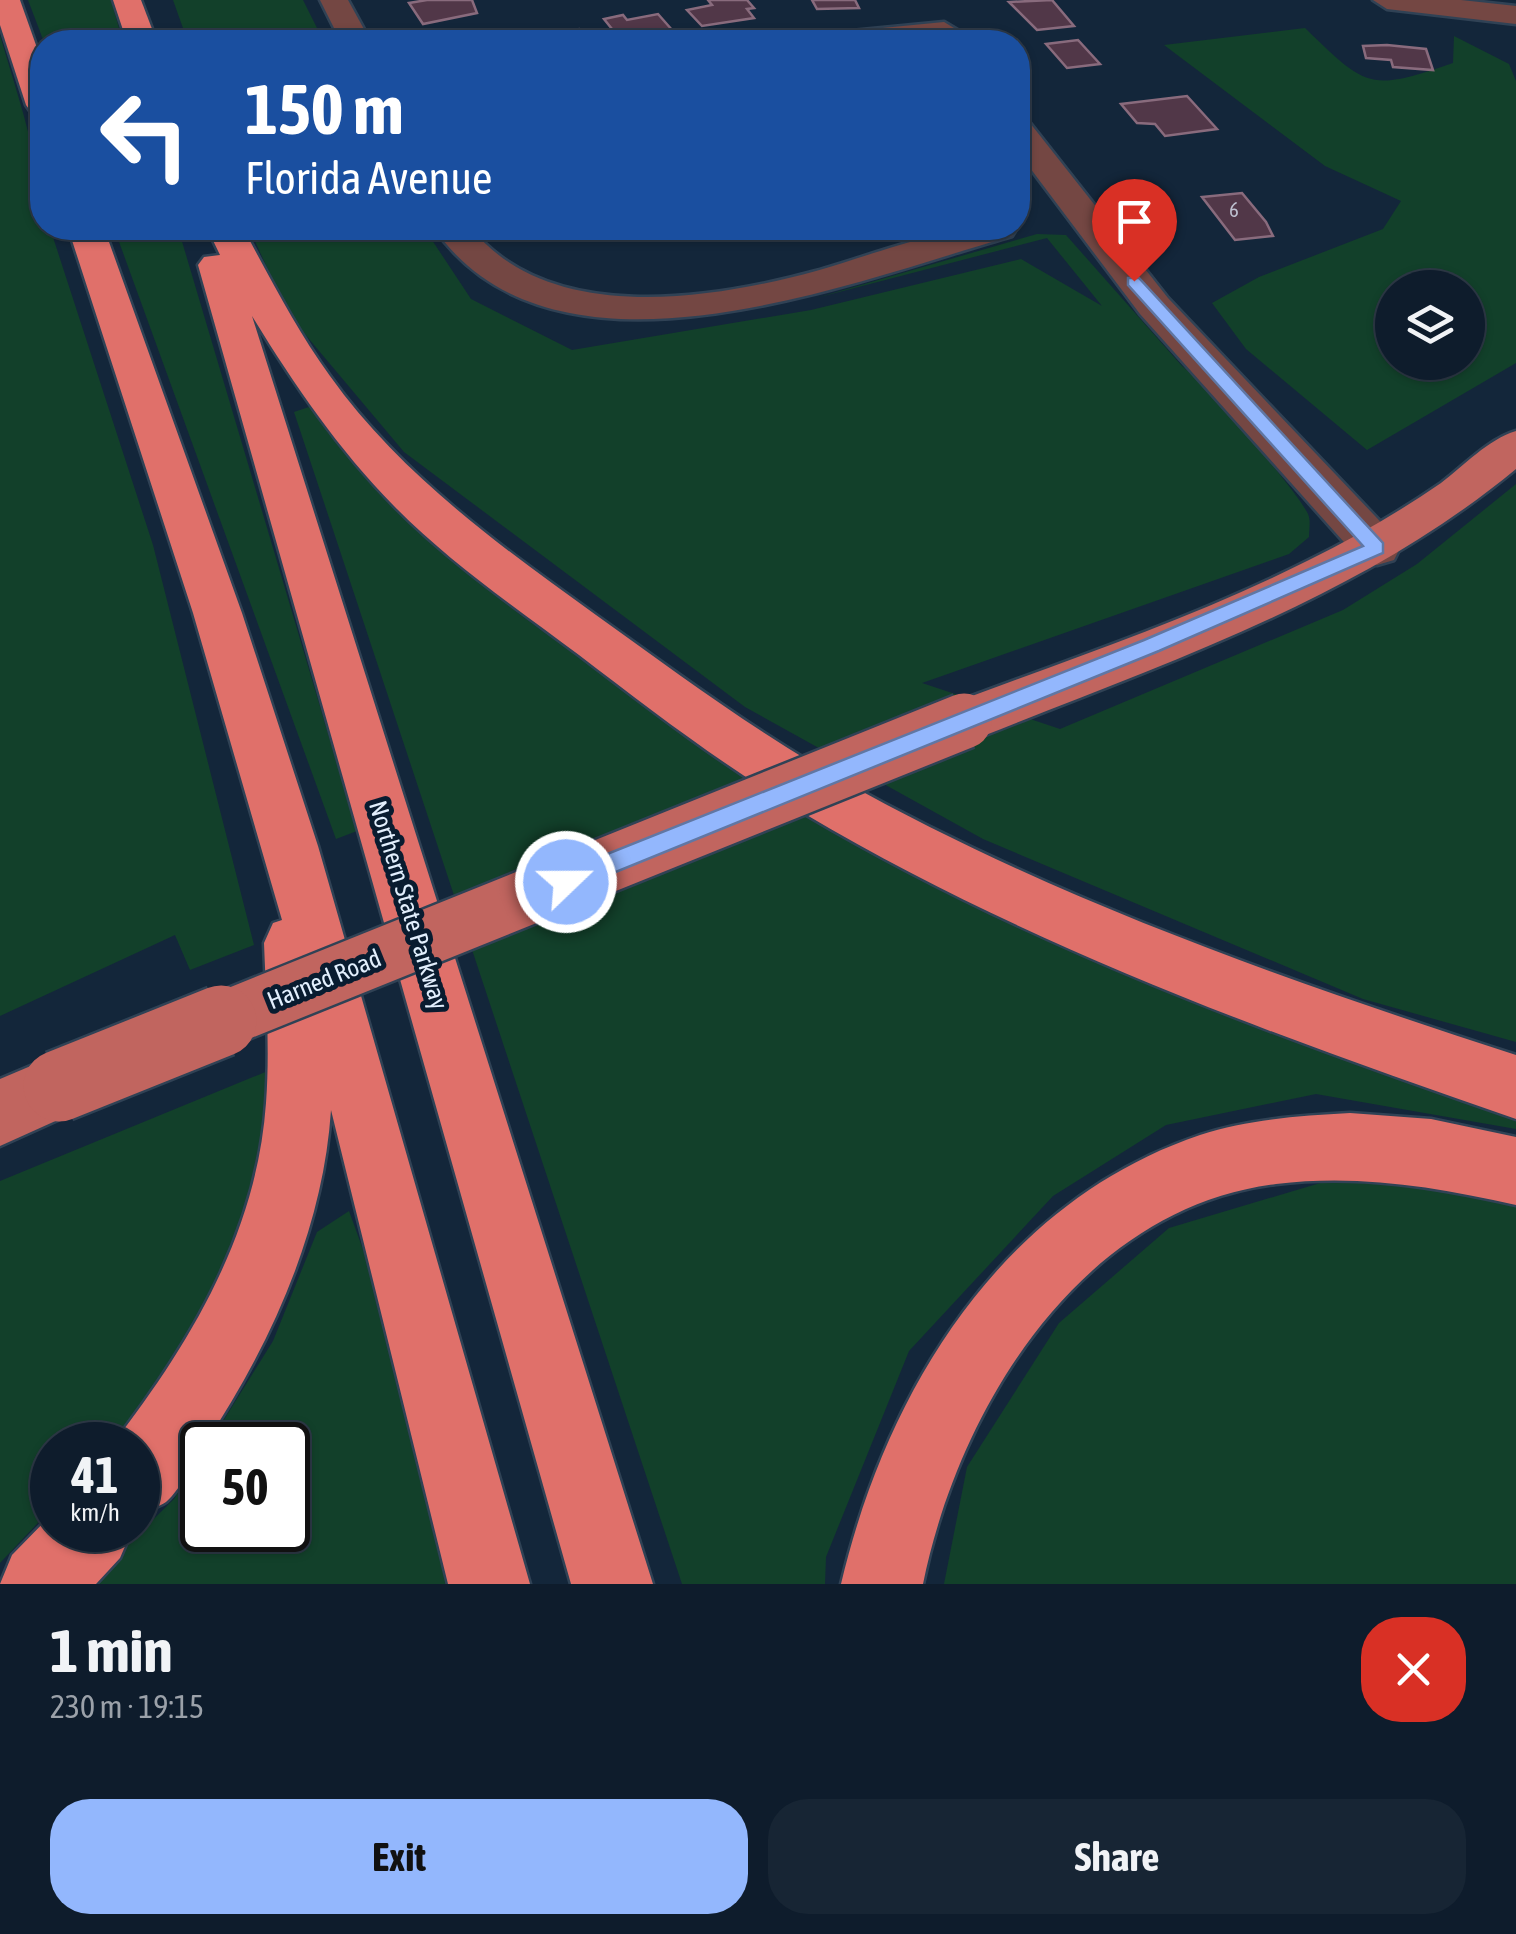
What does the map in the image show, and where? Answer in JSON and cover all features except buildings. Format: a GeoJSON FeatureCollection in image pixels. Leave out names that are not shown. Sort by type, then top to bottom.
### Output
{"type":"FeatureCollection","features":[{"type":"Feature","properties":{"kind":"highway"},"geometry":{"type":"LineString","coordinates":[[6,0],[30,70]]}},
{"type":"Feature","properties":{"kind":"highway"},"geometry":{"type":"LineString","coordinates":[[127,0],[138,30]]}},
{"type":"Feature","properties":{"kind":"highway"},"geometry":{"type":"LineString","coordinates":[[90,240],[200,558],[290,846],[355,1073],[489,1584]]}},
{"type":"Feature","properties":{"kind":"highway","name":"Northern State Parkway"},"geometry":{"type":"LineString","coordinates":[[208,240],[612,1584]]}},
{"type":"Feature","properties":{"kind":"highway"},"geometry":{"type":"LineString","coordinates":[[230,240],[269,312],[317,388],[410,494],[510,577],[728,739],[826,799],[1048,910],[1270,1004],[1516,1087]]}},
{"type":"Feature","properties":{"kind":"highway"},"geometry":{"type":"LineString","coordinates":[[160,1446],[254,1287],[294,1156],[298,1029],[290,846]]}},
{"type":"Feature","properties":{"kind":"highway"},"geometry":{"type":"LineString","coordinates":[[882,1584],[923,1456],[944,1407],[985,1338],[1027,1282],[1075,1238],[1128,1200],[1185,1173],[1236,1156],[1295,1148],[1418,1148],[1516,1171]]}},
{"type":"Feature","properties":{"kind":"highway"},"geometry":{"type":"LineString","coordinates":[[41,1584],[71,1552]]}},
{"type":"Feature","properties":{"kind":"main road","name":"Harned Road"},"geometry":{"type":"LineString","coordinates":[[0,1113],[1292,588],[1376,548],[1435,512],[1516,446]]}},
{"type":"Feature","properties":{"kind":"street"},"geometry":{"type":"LineString","coordinates":[[334,0],[350,30]]}},
{"type":"Feature","properties":{"kind":"street"},"geometry":{"type":"LineString","coordinates":[[923,0],[944,30]]}},
{"type":"Feature","properties":{"kind":"street"},"geometry":{"type":"LineString","coordinates":[[1387,0],[1516,15]]}},
{"type":"Feature","properties":{"kind":"street"},"geometry":{"type":"LineString","coordinates":[[1030,146],[1154,306],[1376,548]]}},
{"type":"Feature","properties":{"kind":"street"},"geometry":{"type":"LineString","coordinates":[[1030,219],[1074,206]]}},
{"type":"Feature","properties":{"kind":"street"},"geometry":{"type":"LineString","coordinates":[[458,240],[465,252],[518,287],[603,305],[655,305],[769,294],[957,240]]}},
{"type":"Feature","properties":{"kind":"green space"},"geometry":{"type":"Polygon","coordinates":[[[28,0],[111,0],[120,30],[39,30],[28,0]]]}},
{"type":"Feature","properties":{"kind":"green space"},"geometry":{"type":"Polygon","coordinates":[[[173,0],[303,0],[318,30],[184,30],[173,0]]]}},
{"type":"Feature","properties":{"kind":"green space"},"geometry":{"type":"Polygon","coordinates":[[[1305,28],[1357,73],[1386,80],[1453,63],[1454,36],[1509,64],[1516,81],[1516,363],[1367,450],[1246,349],[1212,303],[1259,277],[1383,229],[1401,201],[1325,166],[1164,45],[1305,28]]]}},
{"type":"Feature","properties":{"kind":"green space"},"geometry":{"type":"Polygon","coordinates":[[[0,35],[30,143],[30,240],[54,240],[153,545],[254,945],[190,970],[175,935],[0,1016],[0,35]]]}},
{"type":"Feature","properties":{"kind":"green space"},"geometry":{"type":"Polygon","coordinates":[[[1037,234],[1066,235],[1269,461],[1300,501],[1310,525],[1309,537],[1289,554],[922,683],[1060,729],[1343,610],[1417,564],[1516,484],[1516,1042],[1363,999],[983,839],[745,707],[404,452],[288,314],[254,240],[432,240],[471,299],[572,350],[811,310],[1021,259],[1102,306],[1047,238],[816,298],[1016,240],[1030,240],[1030,236],[1037,234]]]}},
{"type":"Feature","properties":{"kind":"green space"},"geometry":{"type":"Polygon","coordinates":[[[118,240],[182,240],[357,831],[336,839],[118,240]]]}},
{"type":"Feature","properties":{"kind":"green space"},"geometry":{"type":"Polygon","coordinates":[[[312,406],[407,510],[518,613],[702,747],[1516,1101],[1516,1129],[1316,1094],[1166,1125],[1053,1196],[909,1351],[826,1557],[825,1584],[682,1584],[294,412],[312,406]]]}},
{"type":"Feature","properties":{"kind":"green space"},"geometry":{"type":"Polygon","coordinates":[[[275,1068],[246,1226],[160,1385],[127,1422],[30,1422],[30,1531],[0,1563],[0,1181],[275,1068]]]}},
{"type":"Feature","properties":{"kind":"green space"},"geometry":{"type":"Polygon","coordinates":[[[1337,1178],[1516,1196],[1516,1584],[944,1584],[967,1467],[1059,1323],[1169,1228],[1337,1178]]]}},
{"type":"Feature","properties":{"kind":"green space"},"geometry":{"type":"Polygon","coordinates":[[[349,1211],[404,1362],[459,1584],[88,1584],[120,1552],[160,1552],[160,1513],[180,1489],[180,1552],[310,1552],[310,1422],[222,1422],[273,1341],[317,1232],[349,1211]]]}},
{"type":"Feature","properties":{"kind":"route"},"geometry":{"type":"LineString","coordinates":[[566,882],[1152,646],[1376,548],[1134,281]]}}]}
